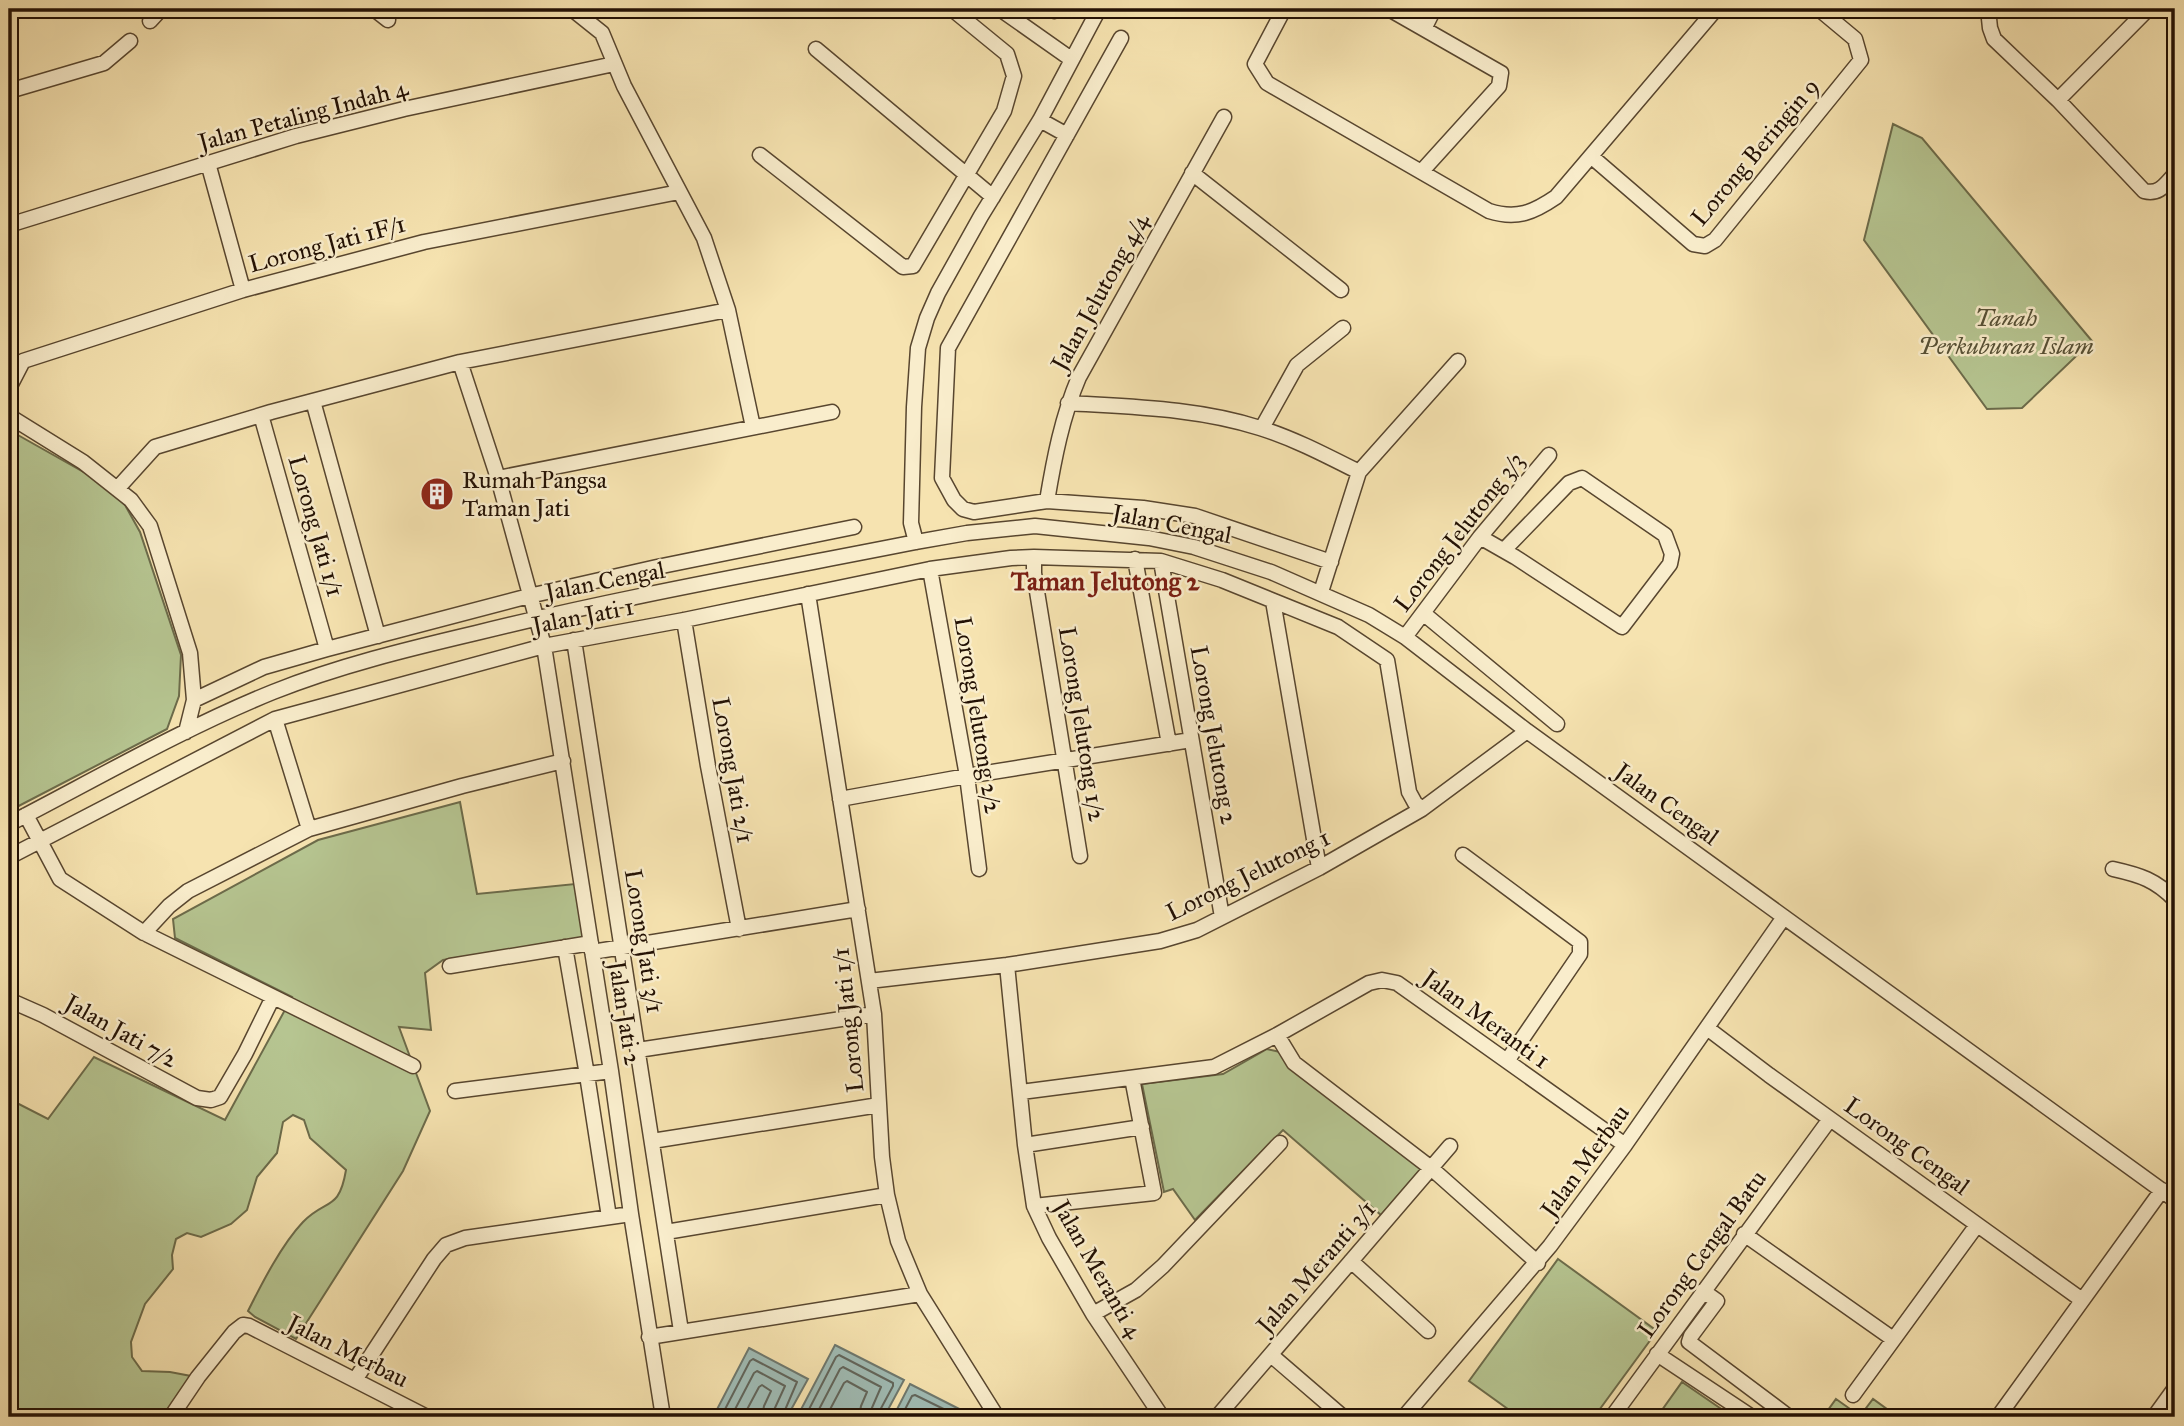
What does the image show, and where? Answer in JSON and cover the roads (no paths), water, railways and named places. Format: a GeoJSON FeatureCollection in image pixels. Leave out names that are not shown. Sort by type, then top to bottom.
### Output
{"type":"FeatureCollection","features":[{"type":"Feature","properties":{"kind":"street"},"geometry":{"type":"LineString","coordinates":[[150,21],[161,9]]}},
{"type":"Feature","properties":{"kind":"street"},"geometry":{"type":"LineString","coordinates":[[374,9],[387,20]]}},
{"type":"Feature","properties":{"kind":"street"},"geometry":{"type":"LineString","coordinates":[[572,9],[601,33],[614,64],[704,238],[728,310],[753,428]]}},
{"type":"Feature","properties":{"kind":"street"},"geometry":{"type":"LineString","coordinates":[[760,155],[903,267],[914,265],[1004,111],[1014,76],[1007,54],[953,9]]}},
{"type":"Feature","properties":{"kind":"street"},"geometry":{"type":"LineString","coordinates":[[1000,9],[1071,59]]}},
{"type":"Feature","properties":{"kind":"street"},"geometry":{"type":"LineString","coordinates":[[916,542],[911,523],[914,407],[918,348],[927,318],[938,293],[1040,120],[1099,9]]}},
{"type":"Feature","properties":{"kind":"street"},"geometry":{"type":"LineString","coordinates":[[1284,9],[1255,64],[1267,83],[1489,211],[1499,214],[1535,211],[1556,197],[1716,9]]}},
{"type":"Feature","properties":{"kind":"street"},"geometry":{"type":"LineString","coordinates":[[1389,9],[1501,74],[1499,86],[1422,171]]}},
{"type":"Feature","properties":{"kind":"street"},"geometry":{"type":"LineString","coordinates":[[1424,29],[1434,9]]}},
{"type":"Feature","properties":{"kind":"street","name":"Lorong Beringin 9"},"geometry":{"type":"LineString","coordinates":[[1592,156],[1693,244],[1705,246],[1715,240],[1861,60],[1856,39],[1819,9]]}},
{"type":"Feature","properties":{"kind":"street"},"geometry":{"type":"LineString","coordinates":[[1987,9],[1994,39],[2058,100],[2144,191],[2158,192],[2175,174]]}},
{"type":"Feature","properties":{"kind":"street"},"geometry":{"type":"LineString","coordinates":[[2058,100],[2147,9]]}},
{"type":"Feature","properties":{"kind":"street"},"geometry":{"type":"LineString","coordinates":[[1121,38],[948,348],[942,478],[954,500],[963,509],[974,512],[1047,501],[1143,508],[1195,516],[1331,562]]}},
{"type":"Feature","properties":{"kind":"street"},"geometry":{"type":"LineString","coordinates":[[9,91],[104,63],[131,41]]}},
{"type":"Feature","properties":{"kind":"street"},"geometry":{"type":"LineString","coordinates":[[816,49],[993,197]]}},
{"type":"Feature","properties":{"kind":"street","name":"Jalan Petaling Indah 4"},"geometry":{"type":"LineString","coordinates":[[9,225],[296,136],[404,109],[614,64]]}},
{"type":"Feature","properties":{"kind":"street","name":"Jalan Jelutong 4/4"},"geometry":{"type":"LineString","coordinates":[[1047,501],[1068,403],[1098,340],[1224,117]]}},
{"type":"Feature","properties":{"kind":"street"},"geometry":{"type":"LineString","coordinates":[[1040,120],[1067,135]]}},
{"type":"Feature","properties":{"kind":"street"},"geometry":{"type":"LineString","coordinates":[[208,163],[243,290]]}},
{"type":"Feature","properties":{"kind":"street"},"geometry":{"type":"LineString","coordinates":[[1192,173],[1341,290]]}},
{"type":"Feature","properties":{"kind":"street","name":"Lorong Jati 1F/1"},"geometry":{"type":"LineString","coordinates":[[9,388],[23,361],[243,290],[424,242],[680,192]]}},
{"type":"Feature","properties":{"kind":"street"},"geometry":{"type":"LineString","coordinates":[[117,489],[155,447],[261,415],[460,362],[728,310]]}},
{"type":"Feature","properties":{"kind":"street"},"geometry":{"type":"LineString","coordinates":[[1262,428],[1297,365],[1343,328]]}},
{"type":"Feature","properties":{"kind":"street"},"geometry":{"type":"LineString","coordinates":[[1321,592],[1359,472],[1458,361]]}},
{"type":"Feature","properties":{"kind":"street"},"geometry":{"type":"LineString","coordinates":[[460,362],[498,478],[536,618]]}},
{"type":"Feature","properties":{"kind":"street"},"geometry":{"type":"LineString","coordinates":[[313,401],[378,636]]}},
{"type":"Feature","properties":{"kind":"street"},"geometry":{"type":"LineString","coordinates":[[1068,403],[1157,408],[1212,416],[1262,428],[1318,451],[1359,472]]}},
{"type":"Feature","properties":{"kind":"street"},"geometry":{"type":"LineString","coordinates":[[498,478],[832,412]]}},
{"type":"Feature","properties":{"kind":"street","name":"Lorong Jati 1/1"},"geometry":{"type":"LineString","coordinates":[[261,415],[327,649]]}},
{"type":"Feature","properties":{"kind":"street"},"geometry":{"type":"LineString","coordinates":[[9,416],[83,462],[131,500],[150,526],[190,653],[194,700],[186,732]]}},
{"type":"Feature","properties":{"kind":"street","name":"Lorong Jelutong 3/3"},"geometry":{"type":"LineString","coordinates":[[1405,637],[1480,537],[1549,455]]}},
{"type":"Feature","properties":{"kind":"street"},"geometry":{"type":"LineString","coordinates":[[1480,537],[1622,626],[1670,564],[1672,554],[1665,535],[1581,478],[1569,483],[1504,550]]}},
{"type":"Feature","properties":{"kind":"street","name":"Jalan Cengal"},"geometry":{"type":"LineString","coordinates":[[9,824],[186,732],[274,691],[354,665],[536,618],[967,533],[1035,526],[1149,538],[1195,547],[1271,572],[1369,615],[1405,637],[1527,731],[2175,1200]]}},
{"type":"Feature","properties":{"kind":"street"},"geometry":{"type":"LineString","coordinates":[[194,700],[264,667],[529,596],[854,527]]}},
{"type":"Feature","properties":{"kind":"street","name":"Lorong Jelutong 2"},"geometry":{"type":"LineString","coordinates":[[1149,538],[1156,561],[1191,740],[1222,917]]}},
{"type":"Feature","properties":{"kind":"street","name":"Jalan Jati 1"},"geometry":{"type":"LineString","coordinates":[[9,857],[275,719],[544,646],[930,569],[1034,557],[1156,561],[1222,580],[1338,627],[1387,660],[1409,792],[1422,809]]}},
{"type":"Feature","properties":{"kind":"street","name":"Lorong Jelutong 1/2"},"geometry":{"type":"LineString","coordinates":[[1034,557],[1034,573],[1080,856]]}},
{"type":"Feature","properties":{"kind":"street"},"geometry":{"type":"LineString","coordinates":[[1135,559],[1169,744]]}},
{"type":"Feature","properties":{"kind":"street","name":"Lorong Jelutong 2/2"},"geometry":{"type":"LineString","coordinates":[[930,569],[967,776],[979,869]]}},
{"type":"Feature","properties":{"kind":"street","name":"Lorong Jati 1/1"},"geometry":{"type":"LineString","coordinates":[[808,594],[874,1014],[882,1157],[887,1195],[898,1241],[920,1294],[997,1417]]}},
{"type":"Feature","properties":{"kind":"street"},"geometry":{"type":"LineString","coordinates":[[1273,601],[1319,868]]}},
{"type":"Feature","properties":{"kind":"street"},"geometry":{"type":"LineString","coordinates":[[1423,613],[1557,724]]}},
{"type":"Feature","properties":{"kind":"street","name":"Jalan Jati 2"},"geometry":{"type":"LineString","coordinates":[[536,618],[544,646],[563,761],[663,1417]]}},
{"type":"Feature","properties":{"kind":"street","name":"Lorong Jati 2/1"},"geometry":{"type":"LineString","coordinates":[[684,620],[739,929]]}},
{"type":"Feature","properties":{"kind":"street","name":"Lorong Jati 3/1"},"geometry":{"type":"LineString","coordinates":[[574,640],[681,1331]]}},
{"type":"Feature","properties":{"kind":"street"},"geometry":{"type":"LineString","coordinates":[[275,719],[309,829]]}},
{"type":"Feature","properties":{"kind":"street","name":"Lorong Jelutong 1"},"geometry":{"type":"LineString","coordinates":[[869,981],[1007,965],[1160,941],[1198,930],[1319,868],[1422,809],[1527,731]]}},
{"type":"Feature","properties":{"kind":"street"},"geometry":{"type":"LineString","coordinates":[[840,799],[1191,740]]}},
{"type":"Feature","properties":{"kind":"street"},"geometry":{"type":"LineString","coordinates":[[144,933],[169,906],[188,891],[309,829],[563,761]]}},
{"type":"Feature","properties":{"kind":"street"},"geometry":{"type":"LineString","coordinates":[[26,815],[60,879],[144,933],[413,1066]]}},
{"type":"Feature","properties":{"kind":"street"},"geometry":{"type":"LineString","coordinates":[[1463,855],[1580,942],[1580,954],[1507,1061]]}},
{"type":"Feature","properties":{"kind":"street"},"geometry":{"type":"LineString","coordinates":[[2113,869],[2140,875],[2163,887],[2175,900]]}},
{"type":"Feature","properties":{"kind":"street"},"geometry":{"type":"LineString","coordinates":[[450,966],[565,947],[622,947],[858,909]]}},
{"type":"Feature","properties":{"kind":"street","name":"Jalan Merbau"},"geometry":{"type":"LineString","coordinates":[[1404,1417],[1538,1263],[1625,1145],[1784,917]]}},
{"type":"Feature","properties":{"kind":"street"},"geometry":{"type":"LineString","coordinates":[[565,947],[610,1217]]}},
{"type":"Feature","properties":{"kind":"street","name":"Jalan Meranti 4"},"geometry":{"type":"LineString","coordinates":[[1007,965],[1025,1145],[1034,1206],[1049,1238],[1093,1314],[1162,1417]]}},
{"type":"Feature","properties":{"kind":"street","name":"Jalan Meranti 1"},"geometry":{"type":"LineString","coordinates":[[1021,1092],[1213,1067],[1277,1035],[1369,983],[1382,980],[1397,983],[1625,1145]]}},
{"type":"Feature","properties":{"kind":"street","name":"Jalan Jati 7/2"},"geometry":{"type":"LineString","coordinates":[[9,1000],[43,1015],[197,1098],[211,1100],[220,1097],[273,997]]}},
{"type":"Feature","properties":{"kind":"street"},"geometry":{"type":"LineString","coordinates":[[638,1049],[874,1014]]}},
{"type":"Feature","properties":{"kind":"street","name":"Lorong Cengal"},"geometry":{"type":"LineString","coordinates":[[1707,1028],[2082,1300]]}},
{"type":"Feature","properties":{"kind":"street"},"geometry":{"type":"LineString","coordinates":[[1277,1035],[1294,1063],[1430,1168],[1538,1263]]}},
{"type":"Feature","properties":{"kind":"street"},"geometry":{"type":"LineString","coordinates":[[455,1091],[611,1071]]}},
{"type":"Feature","properties":{"kind":"street"},"geometry":{"type":"LineString","coordinates":[[1034,1206],[1154,1193],[1132,1077]]}},
{"type":"Feature","properties":{"kind":"street"},"geometry":{"type":"LineString","coordinates":[[652,1141],[879,1105]]}},
{"type":"Feature","properties":{"kind":"street","name":"Lorong Cengal Batu"},"geometry":{"type":"LineString","coordinates":[[1612,1417],[1830,1119]]}},
{"type":"Feature","properties":{"kind":"street"},"geometry":{"type":"LineString","coordinates":[[1025,1145],[1142,1127]]}},
{"type":"Feature","properties":{"kind":"street"},"geometry":{"type":"LineString","coordinates":[[1093,1314],[1136,1290],[1163,1266],[1280,1143]]}},
{"type":"Feature","properties":{"kind":"street","name":"Jalan Meranti 3/1"},"geometry":{"type":"LineString","coordinates":[[1217,1417],[1450,1146]]}},
{"type":"Feature","properties":{"kind":"street"},"geometry":{"type":"LineString","coordinates":[[1998,1417],[2162,1190]]}},
{"type":"Feature","properties":{"kind":"street"},"geometry":{"type":"LineString","coordinates":[[666,1232],[887,1195]]}},
{"type":"Feature","properties":{"kind":"street"},"geometry":{"type":"LineString","coordinates":[[355,1380],[434,1259],[446,1245],[465,1238],[631,1214]]}},
{"type":"Feature","properties":{"kind":"street"},"geometry":{"type":"LineString","coordinates":[[1853,1395],[1977,1224]]}},
{"type":"Feature","properties":{"kind":"street"},"geometry":{"type":"LineString","coordinates":[[1744,1234],[1893,1339]]}},
{"type":"Feature","properties":{"kind":"street"},"geometry":{"type":"LineString","coordinates":[[1350,1261],[1428,1331]]}},
{"type":"Feature","properties":{"kind":"street"},"geometry":{"type":"LineString","coordinates":[[1703,1291],[1717,1301],[1689,1342],[1789,1417]]}},
{"type":"Feature","properties":{"kind":"street"},"geometry":{"type":"LineString","coordinates":[[649,1337],[920,1294]]}},
{"type":"Feature","properties":{"kind":"street","name":"Jalan Merbau"},"geometry":{"type":"LineString","coordinates":[[171,1417],[198,1377],[234,1332],[243,1325],[355,1380],[406,1413],[427,1417]]}},
{"type":"Feature","properties":{"kind":"street"},"geometry":{"type":"LineString","coordinates":[[1271,1354],[1343,1417]]}},
{"type":"Feature","properties":{"kind":"street"},"geometry":{"type":"LineString","coordinates":[[1657,1354],[1752,1417]]}},
{"type":"Feature","properties":{"kind":"street"},"geometry":{"type":"LineString","coordinates":[[2154,1417],[2175,1388]]}},
{"type":"Feature","properties":{"kind":"water"},"geometry":{"type":"Polygon","coordinates":[[[835,1345],[904,1380],[884,1417],[797,1417],[835,1345]]]}},
{"type":"Feature","properties":{"kind":"water"},"geometry":{"type":"Polygon","coordinates":[[[749,1348],[808,1379],[787,1417],[713,1417],[749,1348]]]}},
{"type":"Feature","properties":{"kind":"water"},"geometry":{"type":"Polygon","coordinates":[[[910,1384],[975,1417],[893,1417],[910,1384]]]}},
{"type":"Feature","properties":{"kind":"place","name":"Rumah Pangsa Taman Jati"},"geometry":{"type":"Point","coordinates":[437,494]}},
{"type":"Feature","properties":{"kind":"district","name":"Taman Jelutong 2"},"geometry":{"type":"Point","coordinates":[1105,581]}},
{"type":"Feature","properties":{"kind":"park label","name":"Tanah Perkuburan Islam"},"geometry":{"type":"Point","coordinates":[2006,332]}}]}
